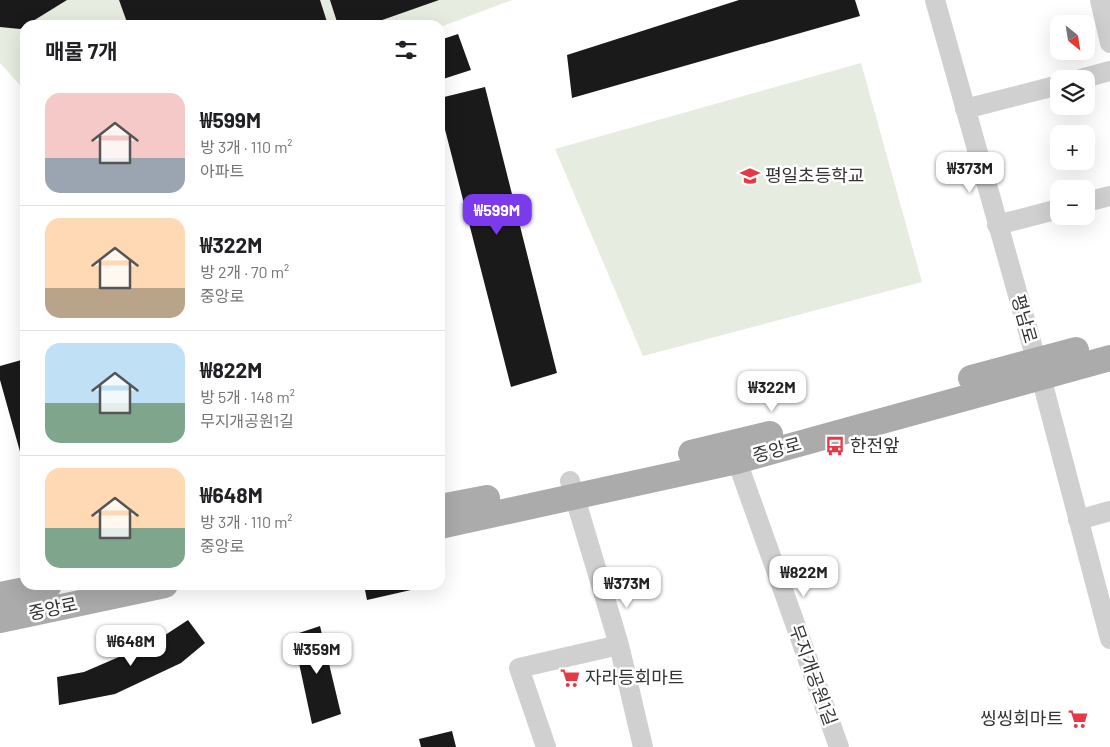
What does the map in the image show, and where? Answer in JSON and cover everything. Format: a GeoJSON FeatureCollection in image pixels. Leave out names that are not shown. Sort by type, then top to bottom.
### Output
{"type":"FeatureCollection","features":[{"type":"Feature","properties":{"kind":"main road","name":"중앙로"},"geometry":{"type":"LineString","coordinates":[[445,506],[573,489],[737,461],[1038,368],[1110,340]]}},
{"type":"Feature","properties":{"kind":"main road","name":"중앙로"},"geometry":{"type":"LineString","coordinates":[[445,525],[782,432],[1038,368],[1110,358]]}},
{"type":"Feature","properties":{"kind":"main road","name":"중앙로"},"geometry":{"type":"LineString","coordinates":[[0,595],[24,590]]}},
{"type":"Feature","properties":{"kind":"main road","name":"중앙로"},"geometry":{"type":"LineString","coordinates":[[0,620],[141,590]]}},
{"type":"Feature","properties":{"kind":"street","name":"평남로"},"geometry":{"type":"LineString","coordinates":[[935,0],[1038,368],[1110,639]]}},
{"type":"Feature","properties":{"kind":"street"},"geometry":{"type":"LineString","coordinates":[[1100,0],[1110,43]]}},
{"type":"Feature","properties":{"kind":"street"},"geometry":{"type":"LineString","coordinates":[[1095,75],[1110,71]]}},
{"type":"Feature","properties":{"kind":"street"},"geometry":{"type":"LineString","coordinates":[[965,109],[1050,87]]}},
{"type":"Feature","properties":{"kind":"street"},"geometry":{"type":"LineString","coordinates":[[1095,200],[1110,196]]}},
{"type":"Feature","properties":{"kind":"street"},"geometry":{"type":"LineString","coordinates":[[997,226],[1050,211]]}},
{"type":"Feature","properties":{"kind":"street","name":"무지개공원1길"},"geometry":{"type":"LineString","coordinates":[[737,461],[839,747]]}},
{"type":"Feature","properties":{"kind":"street"},"geometry":{"type":"LineString","coordinates":[[573,489],[619,645],[643,747]]}},
{"type":"Feature","properties":{"kind":"street"},"geometry":{"type":"LineString","coordinates":[[1078,520],[1110,511]]}},
{"type":"Feature","properties":{"kind":"street"},"geometry":{"type":"LineString","coordinates":[[546,747],[519,668],[619,645]]}},
{"type":"Feature","properties":{"kind":"shaded area"},"geometry":{"type":"Polygon","coordinates":[[[0,0],[512,0],[445,25],[445,20],[20,20],[20,85],[0,63],[0,0]]]}},
{"type":"Feature","properties":{"kind":"shaded area"},"geometry":{"type":"Polygon","coordinates":[[[861,63],[922,282],[643,356],[555,149],[861,63]]]}},
{"type":"Feature","properties":{"kind":"building"},"geometry":{"type":"Polygon","coordinates":[[[0,0],[67,0],[35,20],[20,20],[20,29],[0,27],[0,0]]]}},
{"type":"Feature","properties":{"kind":"building"},"geometry":{"type":"Polygon","coordinates":[[[119,0],[320,0],[326,20],[126,20],[119,0]]]}},
{"type":"Feature","properties":{"kind":"building"},"geometry":{"type":"Polygon","coordinates":[[[330,0],[439,0],[382,20],[336,20],[330,0]]]}},
{"type":"Feature","properties":{"kind":"building"},"geometry":{"type":"Polygon","coordinates":[[[739,0],[855,0],[860,16],[572,98],[567,55],[739,0]]]}},
{"type":"Feature","properties":{"kind":"building"},"geometry":{"type":"Polygon","coordinates":[[[458,34],[471,70],[445,78],[445,38],[458,34]]]}},
{"type":"Feature","properties":{"kind":"building"},"geometry":{"type":"Polygon","coordinates":[[[485,87],[557,373],[511,387],[445,130],[445,97],[485,87]]]}},
{"type":"Feature","properties":{"kind":"building"},"geometry":{"type":"Polygon","coordinates":[[[20,360],[20,452],[0,380],[0,366],[20,360]]]}},
{"type":"Feature","properties":{"kind":"building"},"geometry":{"type":"Polygon","coordinates":[[[365,590],[411,590],[367,600],[365,590]]]}},
{"type":"Feature","properties":{"kind":"building"},"geometry":{"type":"Polygon","coordinates":[[[188,620],[205,643],[181,663],[115,694],[59,705],[57,677],[84,672],[156,641],[188,620]]]}},
{"type":"Feature","properties":{"kind":"building"},"geometry":{"type":"Polygon","coordinates":[[[320,626],[341,714],[312,724],[293,635],[320,626]]]}},
{"type":"Feature","properties":{"kind":"building"},"geometry":{"type":"Polygon","coordinates":[[[452,731],[456,747],[421,747],[419,739],[452,731]]]}},
{"type":"Feature","properties":{"kind":"place","name":"평일초등학교"},"geometry":{"type":"Point","coordinates":[750,176]}},
{"type":"Feature","properties":{"kind":"place","name":"한전앞"},"geometry":{"type":"Point","coordinates":[835,446]}},
{"type":"Feature","properties":{"kind":"place","name":"자라등회마트"},"geometry":{"type":"Point","coordinates":[570,678]}},
{"type":"Feature","properties":{"kind":"place","name":"씽씽회마트"},"geometry":{"type":"Point","coordinates":[1078,719]}}]}
